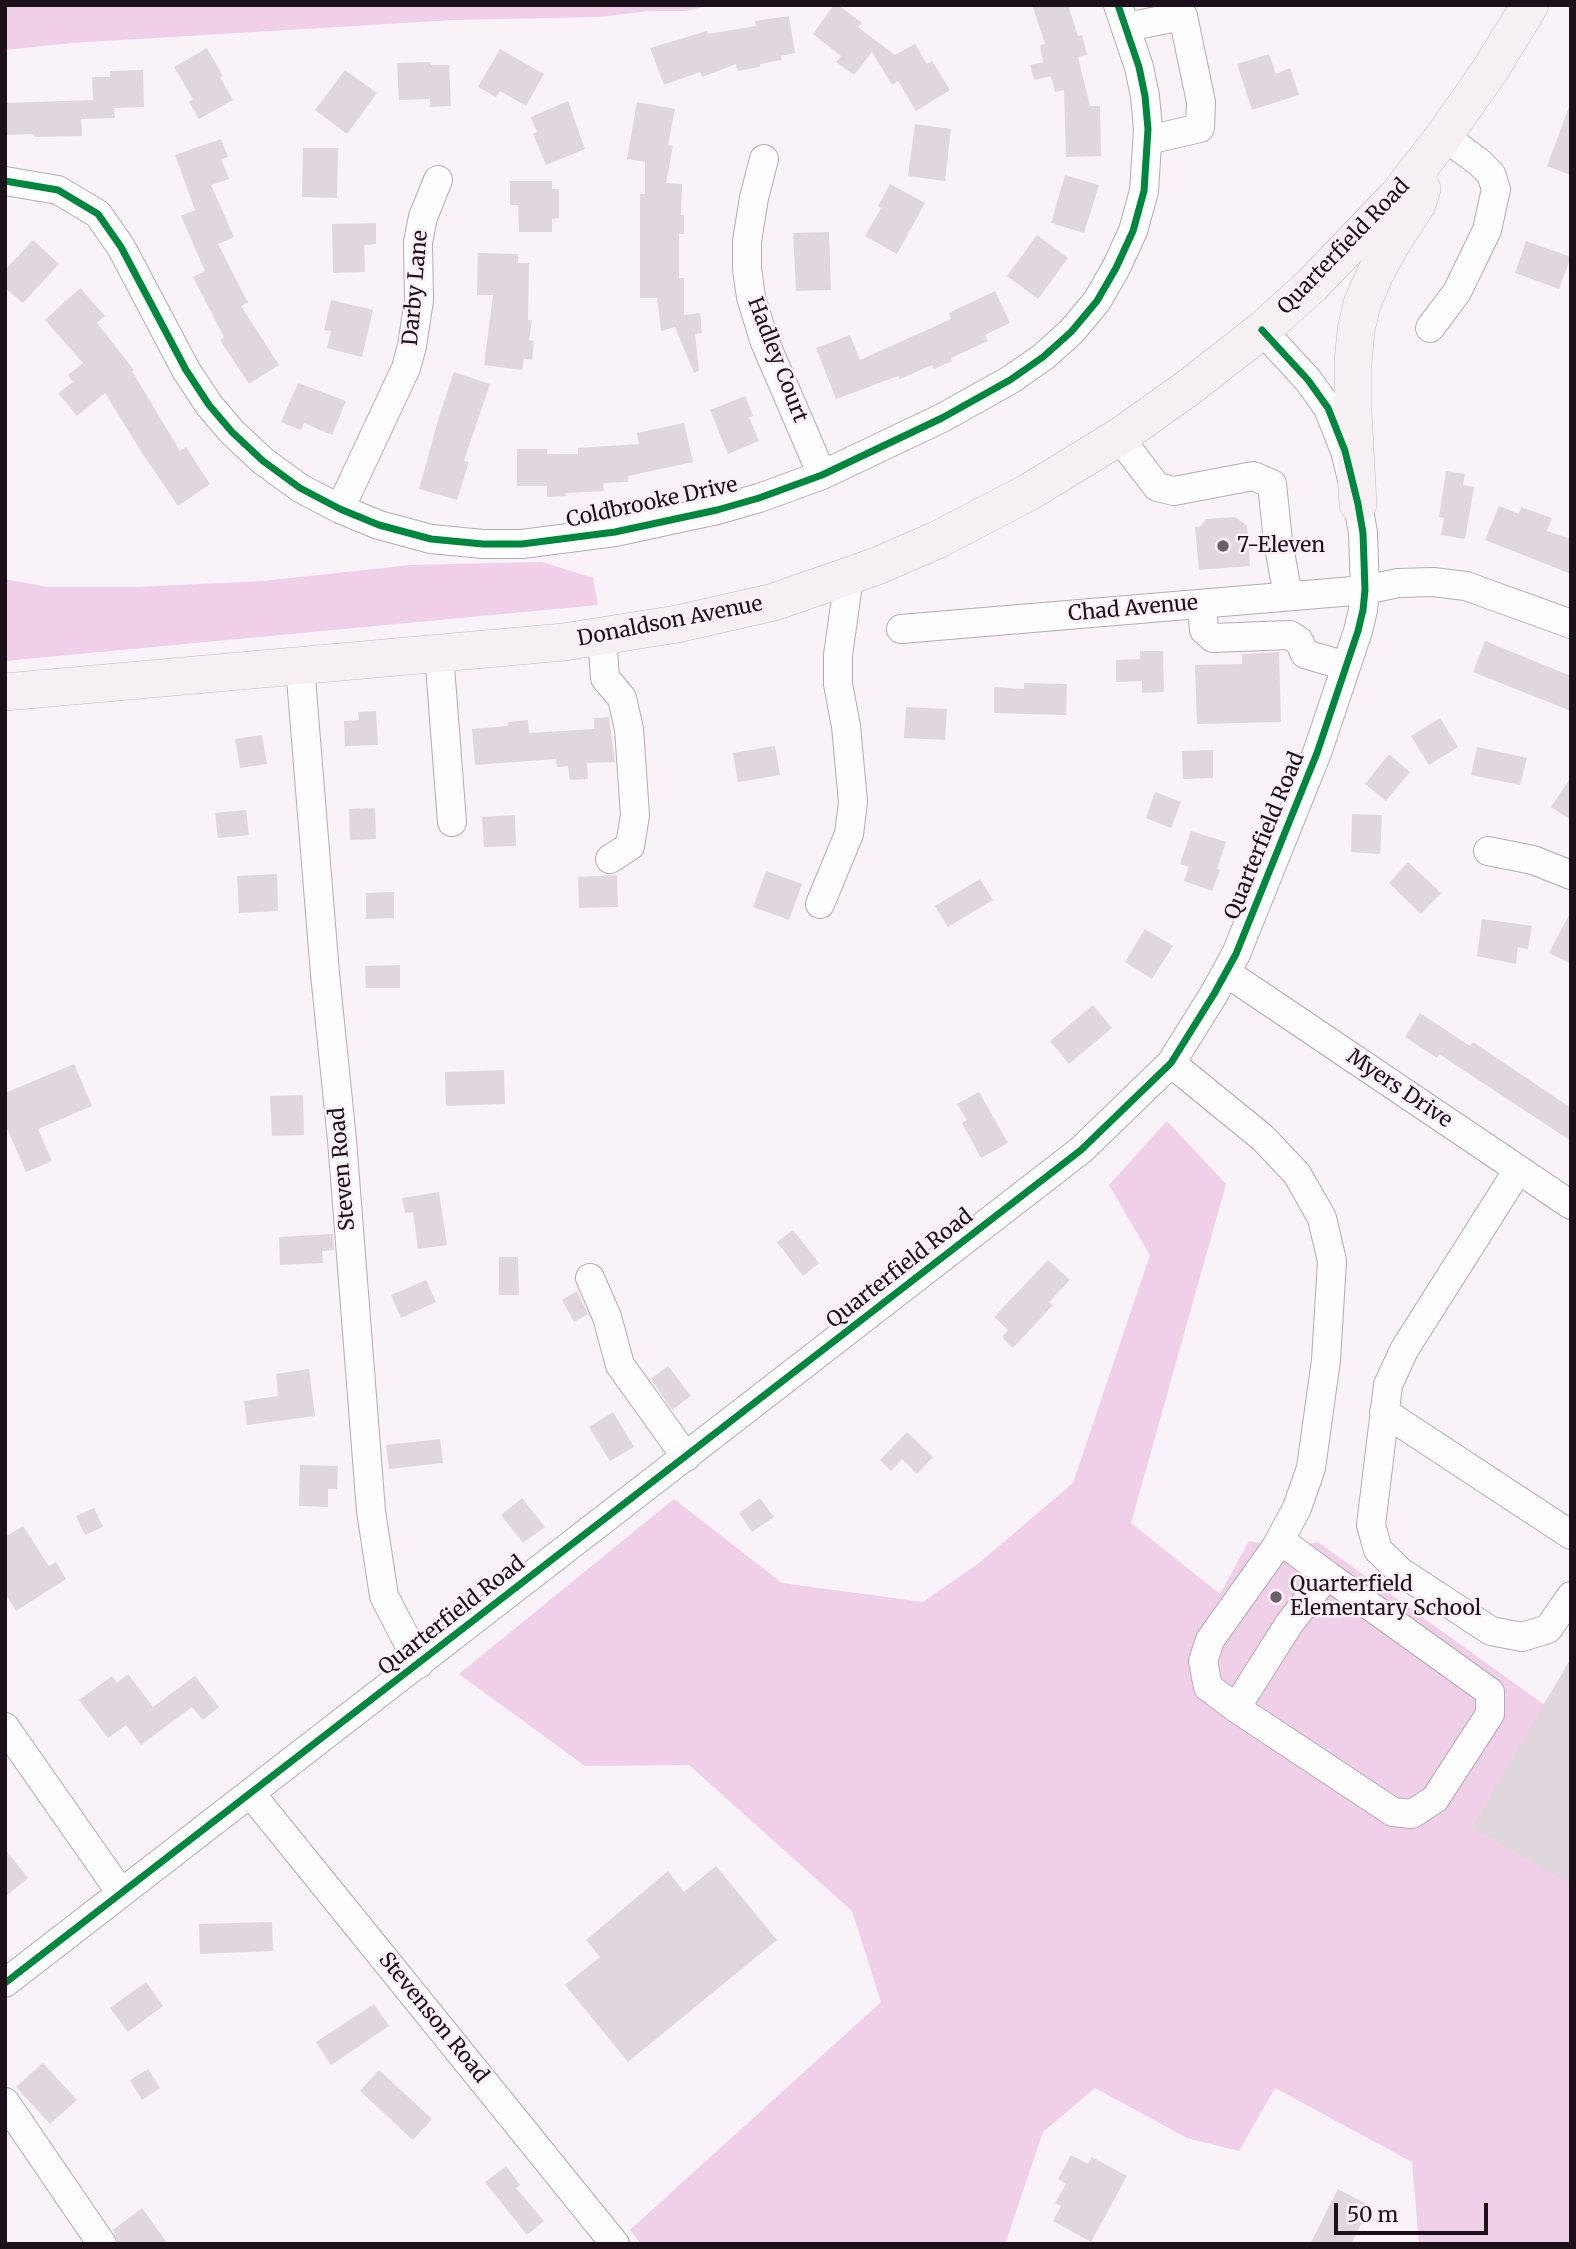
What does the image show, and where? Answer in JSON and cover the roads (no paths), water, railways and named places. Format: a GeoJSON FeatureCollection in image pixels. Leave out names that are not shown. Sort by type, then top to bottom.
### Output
{"type":"FeatureCollection","features":[{"type":"Feature","properties":{"kind":"main road","name":"Quarterfield Road"},"geometry":{"type":"LineString","coordinates":[[1262,330],[1312,285],[1398,195],[1490,70],[1530,5]]}},
{"type":"Feature","properties":{"kind":"main road"},"geometry":{"type":"LineString","coordinates":[[1358,504],[1353,362],[1362,304],[1390,246],[1417,204],[1438,143]]}},
{"type":"Feature","properties":{"kind":"main road","name":"Donaldson Avenue"},"geometry":{"type":"LineString","coordinates":[[5,692],[602,636],[677,624],[762,604],[877,566],[960,528],[1029,492],[1119,437],[1262,330]]}},
{"type":"Feature","properties":{"kind":"street"},"geometry":{"type":"LineString","coordinates":[[1122,16],[1183,16],[1200,102],[1200,128],[1148,139]]}},
{"type":"Feature","properties":{"kind":"street","name":"Coldbrooke Drive"},"geometry":{"type":"LineString","coordinates":[[5,181],[58,190],[98,214],[121,247],[186,370],[209,405],[232,432],[263,461],[300,488],[379,525],[431,539],[482,544],[562,540],[667,522],[759,498],[822,475],[942,418],[1010,380],[1043,357],[1071,332],[1097,301],[1116,268],[1133,231],[1144,191],[1148,139],[1146,107],[1139,67],[1122,16]]}},
{"type":"Feature","properties":{"kind":"street"},"geometry":{"type":"LineString","coordinates":[[1430,328],[1457,292],[1474,259],[1487,230],[1496,189],[1486,168],[1438,143]]}},
{"type":"Feature","properties":{"kind":"street","name":"Hadley Court"},"geometry":{"type":"LineString","coordinates":[[764,159],[747,241],[751,297],[764,340],[822,475]]}},
{"type":"Feature","properties":{"kind":"street","name":"Darby Lane"},"geometry":{"type":"LineString","coordinates":[[340,509],[406,368],[418,311],[418,242],[423,217],[438,180]]}},
{"type":"Feature","properties":{"kind":"street","name":"Quarterfield Road"},"geometry":{"type":"LineString","coordinates":[[5,1983],[1081,1150],[1171,1063],[1227,973],[1291,821],[1359,631],[1365,590],[1363,534],[1358,504],[1345,451],[1328,408],[1308,380],[1262,330]]}},
{"type":"Feature","properties":{"kind":"street"},"geometry":{"type":"LineString","coordinates":[[1119,437],[1157,487],[1174,491],[1253,476],[1272,484],[1278,541],[1288,596]]}},
{"type":"Feature","properties":{"kind":"street"},"geometry":{"type":"LineString","coordinates":[[820,904],[849,834],[852,802],[846,726],[838,684],[838,655],[849,577]]}},
{"type":"Feature","properties":{"kind":"street","name":"Chad Avenue"},"geometry":{"type":"LineString","coordinates":[[901,629],[1433,582],[1466,586],[1571,624]]}},
{"type":"Feature","properties":{"kind":"street"},"geometry":{"type":"LineString","coordinates":[[1202,604],[1204,630],[1213,638],[1290,635],[1299,641],[1305,654],[1346,666]]}},
{"type":"Feature","properties":{"kind":"street"},"geometry":{"type":"LineString","coordinates":[[602,636],[605,678],[622,698],[629,729],[635,815],[630,846],[610,859]]}},
{"type":"Feature","properties":{"kind":"street"},"geometry":{"type":"LineString","coordinates":[[439,653],[452,822]]}},
{"type":"Feature","properties":{"kind":"street","name":"Steven Road"},"geometry":{"type":"LineString","coordinates":[[300,666],[325,974],[342,1140],[371,1511],[384,1596],[419,1664]]}},
{"type":"Feature","properties":{"kind":"street"},"geometry":{"type":"LineString","coordinates":[[1488,851],[1532,860],[1571,875]]}},
{"type":"Feature","properties":{"kind":"street","name":"Myers Drive"},"geometry":{"type":"LineString","coordinates":[[1227,973],[1571,1205]]}},
{"type":"Feature","properties":{"kind":"street"},"geometry":{"type":"LineString","coordinates":[[1171,1063],[1263,1138],[1297,1174],[1322,1218],[1332,1261],[1326,1360],[1311,1468],[1297,1508],[1280,1540],[1210,1640],[1203,1661],[1208,1687],[1393,1812],[1412,1814],[1435,1799],[1490,1714],[1490,1692],[1280,1540]]}},
{"type":"Feature","properties":{"kind":"street"},"geometry":{"type":"LineString","coordinates":[[1518,1170],[1404,1350],[1388,1385],[1371,1525],[1378,1550],[1401,1572],[1491,1631],[1521,1637],[1548,1629],[1571,1596]]}},
{"type":"Feature","properties":{"kind":"street"},"geometry":{"type":"LineString","coordinates":[[590,1278],[607,1317],[620,1365],[686,1457]]}},
{"type":"Feature","properties":{"kind":"street"},"geometry":{"type":"LineString","coordinates":[[1384,1412],[1571,1535]]}},
{"type":"Feature","properties":{"kind":"street"},"geometry":{"type":"LineString","coordinates":[[1236,1708],[1289,1624],[1327,1575]]}},
{"type":"Feature","properties":{"kind":"street"},"geometry":{"type":"LineString","coordinates":[[5,1727],[121,1893]]}},
{"type":"Feature","properties":{"kind":"street","name":"Stevenson Road"},"geometry":{"type":"LineString","coordinates":[[251,1794],[615,2244]]}},
{"type":"Feature","properties":{"kind":"street"},"geometry":{"type":"LineString","coordinates":[[5,2102],[102,2244]]}},
{"type":"Feature","properties":{"kind":"place","name":"7-Eleven"},"geometry":{"type":"Point","coordinates":[1223,546]}},
{"type":"Feature","properties":{"kind":"place","name":"Quarterfield Elementary School"},"geometry":{"type":"Point","coordinates":[1276,1597]}}]}
